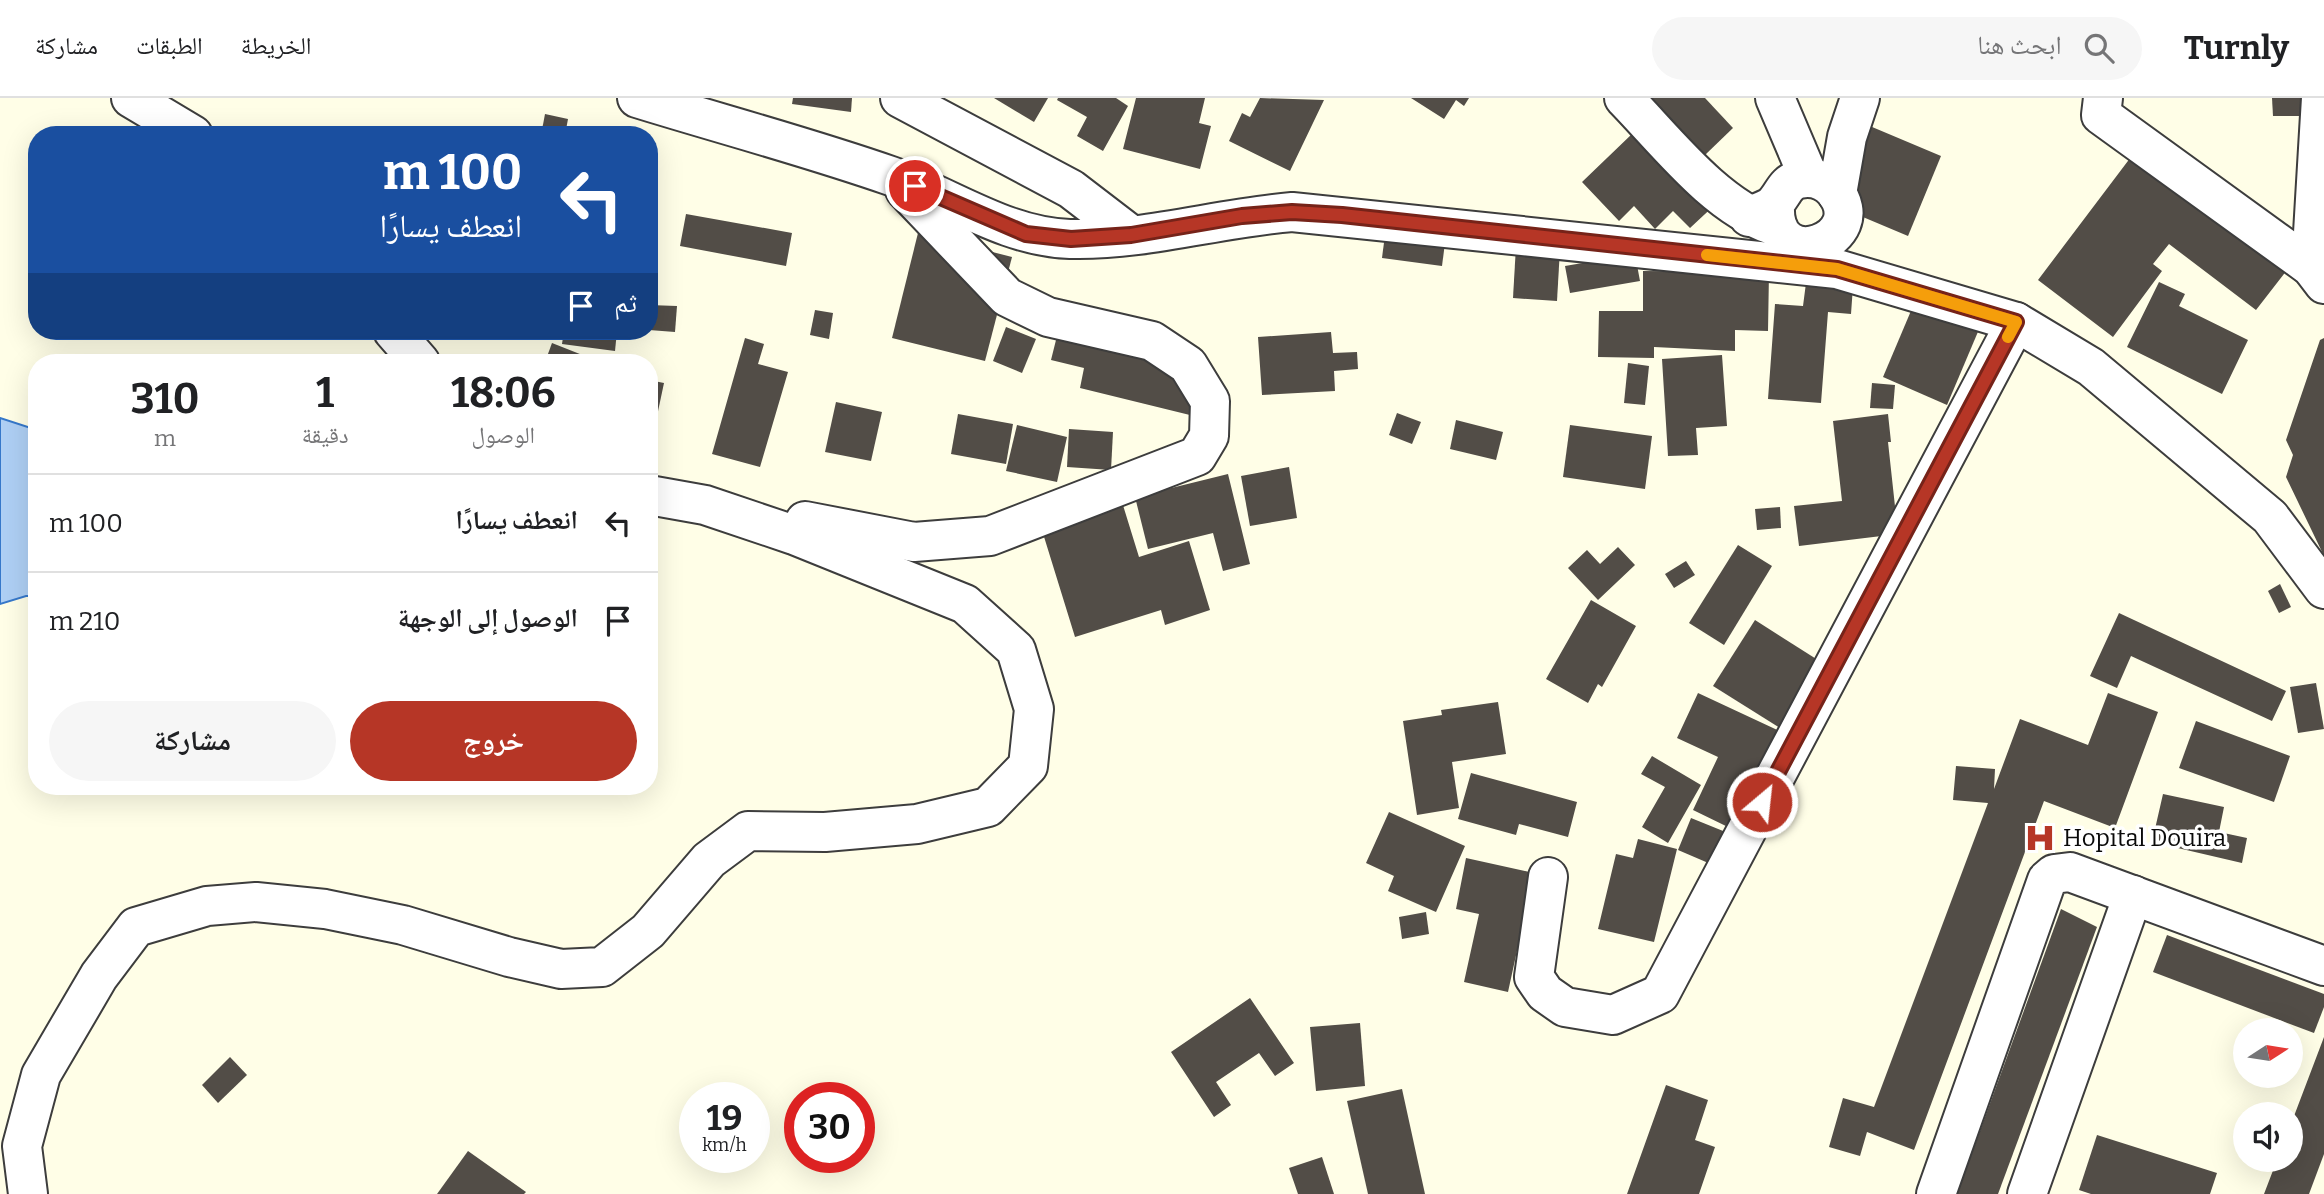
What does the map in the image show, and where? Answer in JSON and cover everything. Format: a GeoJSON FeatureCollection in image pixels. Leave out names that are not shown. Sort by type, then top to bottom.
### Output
{"type":"FeatureCollection","features":[{"type":"Feature","properties":{"kind":"street"},"geometry":{"type":"LineString","coordinates":[[131,98],[178,126]]}},
{"type":"Feature","properties":{"kind":"street"},"geometry":{"type":"LineString","coordinates":[[637,98],[893,176],[1026,234],[1071,239],[1131,235],[1242,216],[1292,212],[1770,229]]}},
{"type":"Feature","properties":{"kind":"street"},"geometry":{"type":"LineString","coordinates":[[901,98],[1071,189],[1131,235]]}},
{"type":"Feature","properties":{"kind":"street"},"geometry":{"type":"LineString","coordinates":[[1624,98],[1728,203],[1770,229],[1831,256],[2016,322],[2091,368],[2121,390],[2270,517],[2324,589]]}},
{"type":"Feature","properties":{"kind":"street"},"geometry":{"type":"LineString","coordinates":[[1775,98],[1823,186],[1843,215],[1834,235],[1831,256]]}},
{"type":"Feature","properties":{"kind":"street"},"geometry":{"type":"LineString","coordinates":[[1823,186],[1847,137],[1860,98]]}},
{"type":"Feature","properties":{"kind":"street"},"geometry":{"type":"LineString","coordinates":[[2103,98],[2101,115],[2318,275]]}},
{"type":"Feature","properties":{"kind":"street"},"geometry":{"type":"LineString","coordinates":[[2318,275],[2321,98]]}},
{"type":"Feature","properties":{"kind":"street"},"geometry":{"type":"LineString","coordinates":[[658,477],[761,513],[914,542],[990,536],[1197,456],[1209,436],[1210,401],[1188,365],[1152,341],[1048,317],[1007,297],[893,176]]}},
{"type":"Feature","properties":{"kind":"street"},"geometry":{"type":"LineString","coordinates":[[1770,229],[1788,185],[1823,186]]}},
{"type":"Feature","properties":{"kind":"street"},"geometry":{"type":"LineString","coordinates":[[1548,877],[1534,977],[1545,993],[1565,1007],[1613,1015],[1660,993],[2016,322]]}},
{"type":"Feature","properties":{"kind":"street"},"geometry":{"type":"LineString","coordinates":[[401,340],[413,354]]}},
{"type":"Feature","properties":{"kind":"street"},"geometry":{"type":"LineString","coordinates":[[29,1194],[22,1146],[41,1075],[99,976],[136,927],[207,906],[256,902],[325,909],[402,925],[509,957],[561,969],[602,967],[648,931],[709,860],[748,831],[825,832],[917,824],[988,807],[1028,766],[1034,709],[1016,650],[965,604],[782,531],[705,505],[658,497]]}},
{"type":"Feature","properties":{"kind":"street"},"geometry":{"type":"LineString","coordinates":[[1936,1194],[2047,880],[2054,874],[2070,872],[2324,966]]}},
{"type":"Feature","properties":{"kind":"street"},"geometry":{"type":"LineString","coordinates":[[2028,1194],[2133,895]]}},
{"type":"Feature","properties":{"kind":"water"},"geometry":{"type":"Polygon","coordinates":[[[0,418],[28,427],[28,596],[0,604],[0,418]]]}},
{"type":"Feature","properties":{"kind":"building"},"geometry":{"type":"Polygon","coordinates":[[[793,98],[852,98],[851,112],[792,104],[793,98]]]}},
{"type":"Feature","properties":{"kind":"building"},"geometry":{"type":"Polygon","coordinates":[[[994,98],[1048,98],[1034,122],[994,98]]]}},
{"type":"Feature","properties":{"kind":"building"},"geometry":{"type":"Polygon","coordinates":[[[1116,98],[1128,106],[1103,151],[1077,136],[1087,117],[1057,100],[1116,98]]]}},
{"type":"Feature","properties":{"kind":"building"},"geometry":{"type":"Polygon","coordinates":[[[1136,98],[1205,98],[1199,123],[1211,126],[1200,169],[1123,149],[1136,98]]]}},
{"type":"Feature","properties":{"kind":"building"},"geometry":{"type":"Polygon","coordinates":[[[1260,98],[1324,100],[1290,171],[1229,141],[1242,113],[1250,117],[1260,98]]]}},
{"type":"Feature","properties":{"kind":"building"},"geometry":{"type":"Polygon","coordinates":[[[1411,98],[1469,98],[1464,106],[1456,100],[1444,119],[1411,98]]]}},
{"type":"Feature","properties":{"kind":"building"},"geometry":{"type":"Polygon","coordinates":[[[1650,98],[1705,98],[1733,128],[1705,155],[1650,98]]]}},
{"type":"Feature","properties":{"kind":"building"},"geometry":{"type":"Polygon","coordinates":[[[2272,98],[2309,98],[2309,116],[2273,116],[2272,98]]]}},
{"type":"Feature","properties":{"kind":"building"},"geometry":{"type":"Polygon","coordinates":[[[545,114],[568,119],[567,126],[543,126],[545,114]]]}},
{"type":"Feature","properties":{"kind":"building"},"geometry":{"type":"Polygon","coordinates":[[[1865,124],[1941,156],[1908,236],[1832,204],[1865,124]]]}},
{"type":"Feature","properties":{"kind":"building"},"geometry":{"type":"Polygon","coordinates":[[[1633,133],[1719,201],[1690,228],[1673,211],[1655,229],[1634,206],[1619,221],[1582,182],[1633,133]]]}},
{"type":"Feature","properties":{"kind":"building"},"geometry":{"type":"Polygon","coordinates":[[[2140,145],[2294,261],[2256,310],[2169,244],[2153,264],[2162,271],[2113,337],[2038,280],[2140,145]]]}},
{"type":"Feature","properties":{"kind":"building"},"geometry":{"type":"Polygon","coordinates":[[[686,214],[792,233],[786,266],[680,246],[686,214]]]}},
{"type":"Feature","properties":{"kind":"building"},"geometry":{"type":"Polygon","coordinates":[[[1386,227],[1446,235],[1442,266],[1382,258],[1386,227]]]}},
{"type":"Feature","properties":{"kind":"building"},"geometry":{"type":"Polygon","coordinates":[[[918,233],[1012,257],[985,361],[892,338],[918,233]]]}},
{"type":"Feature","properties":{"kind":"building"},"geometry":{"type":"Polygon","coordinates":[[[1516,246],[1560,249],[1557,301],[1513,298],[1516,246]]]}},
{"type":"Feature","properties":{"kind":"building"},"geometry":{"type":"Polygon","coordinates":[[[1635,254],[1640,281],[1570,293],[1565,266],[1635,254]]]}},
{"type":"Feature","properties":{"kind":"building"},"geometry":{"type":"Polygon","coordinates":[[[1643,271],[1769,272],[1768,331],[1735,330],[1735,351],[1654,347],[1654,358],[1598,357],[1599,311],[1643,311],[1643,271]]]}},
{"type":"Feature","properties":{"kind":"building"},"geometry":{"type":"Polygon","coordinates":[[[2159,282],[2185,294],[2179,306],[2248,340],[2222,394],[2127,347],[2159,282]]]}},
{"type":"Feature","properties":{"kind":"building"},"geometry":{"type":"Polygon","coordinates":[[[1806,283],[1853,286],[1851,314],[1828,312],[1821,403],[1768,399],[1775,304],[1803,306],[1806,283]]]}},
{"type":"Feature","properties":{"kind":"building"},"geometry":{"type":"Polygon","coordinates":[[[1916,299],[1980,327],[1947,405],[1883,377],[1916,299]]]}},
{"type":"Feature","properties":{"kind":"building"},"geometry":{"type":"Polygon","coordinates":[[[658,305],[677,306],[675,332],[658,331],[658,305]]]}},
{"type":"Feature","properties":{"kind":"building"},"geometry":{"type":"Polygon","coordinates":[[[815,310],[833,313],[829,339],[810,335],[815,310]]]}},
{"type":"Feature","properties":{"kind":"building"},"geometry":{"type":"Polygon","coordinates":[[[1063,312],[1076,330],[1211,363],[1198,417],[1080,388],[1084,368],[1051,360],[1063,312]]]}},
{"type":"Feature","properties":{"kind":"building"},"geometry":{"type":"Polygon","coordinates":[[[1006,327],[1036,339],[1022,373],[993,361],[1006,327]]]}},
{"type":"Feature","properties":{"kind":"building"},"geometry":{"type":"Polygon","coordinates":[[[1331,332],[1333,353],[1357,352],[1358,369],[1334,371],[1335,391],[1262,395],[1258,337],[1331,332]]]}},
{"type":"Feature","properties":{"kind":"building"},"geometry":{"type":"Polygon","coordinates":[[[745,338],[764,344],[758,364],[788,372],[760,467],[712,454],[745,338]]]}},
{"type":"Feature","properties":{"kind":"building"},"geometry":{"type":"Polygon","coordinates":[[[2324,338],[2324,556],[2286,477],[2293,455],[2286,440],[2320,340],[2324,338]]]}},
{"type":"Feature","properties":{"kind":"building"},"geometry":{"type":"Polygon","coordinates":[[[563,340],[616,340],[615,351],[562,344],[563,340]]]}},
{"type":"Feature","properties":{"kind":"building"},"geometry":{"type":"Polygon","coordinates":[[[552,343],[580,354],[548,354],[552,343]]]}},
{"type":"Feature","properties":{"kind":"building"},"geometry":{"type":"Polygon","coordinates":[[[1722,355],[1727,426],[1696,428],[1698,455],[1668,456],[1662,359],[1722,355]]]}},
{"type":"Feature","properties":{"kind":"building"},"geometry":{"type":"Polygon","coordinates":[[[1628,363],[1649,366],[1645,405],[1624,403],[1628,363]]]}},
{"type":"Feature","properties":{"kind":"building"},"geometry":{"type":"Polygon","coordinates":[[[658,382],[664,383],[658,411],[658,382]]]}},
{"type":"Feature","properties":{"kind":"building"},"geometry":{"type":"Polygon","coordinates":[[[1872,383],[1895,385],[1893,409],[1870,408],[1872,383]]]}},
{"type":"Feature","properties":{"kind":"building"},"geometry":{"type":"Polygon","coordinates":[[[836,402],[882,412],[871,461],[825,452],[836,402]]]}},
{"type":"Feature","properties":{"kind":"building"},"geometry":{"type":"Polygon","coordinates":[[[1397,413],[1421,422],[1412,444],[1389,435],[1397,413]]]}},
{"type":"Feature","properties":{"kind":"building"},"geometry":{"type":"Polygon","coordinates":[[[958,414],[1013,424],[1006,464],[951,454],[958,414]]]}},
{"type":"Feature","properties":{"kind":"building"},"geometry":{"type":"Polygon","coordinates":[[[1888,414],[1891,442],[1888,442],[1898,534],[1799,546],[1794,506],[1842,501],[1833,421],[1888,414]]]}},
{"type":"Feature","properties":{"kind":"building"},"geometry":{"type":"Polygon","coordinates":[[[1456,420],[1503,432],[1496,460],[1450,449],[1456,420]]]}},
{"type":"Feature","properties":{"kind":"building"},"geometry":{"type":"Polygon","coordinates":[[[1017,425],[1067,437],[1057,482],[1006,471],[1017,425]]]}},
{"type":"Feature","properties":{"kind":"building"},"geometry":{"type":"Polygon","coordinates":[[[1570,425],[1652,436],[1645,489],[1563,477],[1570,425]]]}},
{"type":"Feature","properties":{"kind":"building"},"geometry":{"type":"Polygon","coordinates":[[[1069,429],[1113,432],[1111,470],[1067,467],[1069,429]]]}},
{"type":"Feature","properties":{"kind":"building"},"geometry":{"type":"Polygon","coordinates":[[[1289,467],[1297,518],[1250,526],[1241,476],[1289,467]]]}},
{"type":"Feature","properties":{"kind":"building"},"geometry":{"type":"Polygon","coordinates":[[[1228,474],[1250,564],[1223,571],[1213,533],[1148,549],[1135,497],[1228,474]]]}},
{"type":"Feature","properties":{"kind":"building"},"geometry":{"type":"Polygon","coordinates":[[[1122,502],[1139,557],[1189,541],[1210,610],[1165,625],[1161,610],[1075,637],[1041,527],[1122,502]]]}},
{"type":"Feature","properties":{"kind":"building"},"geometry":{"type":"Polygon","coordinates":[[[1780,507],[1781,528],[1757,530],[1755,509],[1780,507]]]}},
{"type":"Feature","properties":{"kind":"building"},"geometry":{"type":"Polygon","coordinates":[[[1738,545],[1772,566],[1724,645],[1689,623],[1738,545]]]}},
{"type":"Feature","properties":{"kind":"building"},"geometry":{"type":"Polygon","coordinates":[[[1618,547],[1635,565],[1598,600],[1568,568],[1587,550],[1600,564],[1618,547]]]}},
{"type":"Feature","properties":{"kind":"building"},"geometry":{"type":"Polygon","coordinates":[[[1686,561],[1695,575],[1674,588],[1665,574],[1686,561]]]}},
{"type":"Feature","properties":{"kind":"building"},"geometry":{"type":"Polygon","coordinates":[[[2280,584],[2291,607],[2279,613],[2268,591],[2280,584]]]}},
{"type":"Feature","properties":{"kind":"building"},"geometry":{"type":"Polygon","coordinates":[[[1591,600],[1636,626],[1602,687],[1598,684],[1588,703],[1546,679],[1591,600]]]}},
{"type":"Feature","properties":{"kind":"building"},"geometry":{"type":"Polygon","coordinates":[[[2119,613],[2286,691],[2272,721],[2131,656],[2117,688],[2090,676],[2119,613]]]}},
{"type":"Feature","properties":{"kind":"building"},"geometry":{"type":"Polygon","coordinates":[[[1755,620],[1821,662],[1780,728],[1713,686],[1755,620]]]}},
{"type":"Feature","properties":{"kind":"building"},"geometry":{"type":"Polygon","coordinates":[[[2316,683],[2324,729],[2298,733],[2290,687],[2316,683]]]}},
{"type":"Feature","properties":{"kind":"building"},"geometry":{"type":"Polygon","coordinates":[[[1698,693],[1786,734],[1730,828],[1693,810],[1718,757],[1677,738],[1698,693]]]}},
{"type":"Feature","properties":{"kind":"building"},"geometry":{"type":"Polygon","coordinates":[[[2108,693],[2158,712],[2115,828],[2044,801],[1914,1150],[1867,1132],[1860,1156],[1829,1147],[1843,1098],[1874,1107],[1988,803],[1953,800],[1956,766],[1995,769],[1994,789],[2020,719],[2088,745],[2108,693]]]}},
{"type":"Feature","properties":{"kind":"building"},"geometry":{"type":"Polygon","coordinates":[[[1498,702],[1506,754],[1452,762],[1459,808],[1417,815],[1403,721],[1442,715],[1441,710],[1498,702]]]}},
{"type":"Feature","properties":{"kind":"building"},"geometry":{"type":"Polygon","coordinates":[[[2196,721],[2290,756],[2274,802],[2179,768],[2196,721]]]}},
{"type":"Feature","properties":{"kind":"building"},"geometry":{"type":"Polygon","coordinates":[[[1652,756],[1701,785],[1668,843],[1642,827],[1665,787],[1641,774],[1652,756]]]}},
{"type":"Feature","properties":{"kind":"building"},"geometry":{"type":"Polygon","coordinates":[[[1471,773],[1577,802],[1568,837],[1519,824],[1516,835],[1458,819],[1471,773]]]}},
{"type":"Feature","properties":{"kind":"building"},"geometry":{"type":"Polygon","coordinates":[[[2163,794],[2224,807],[2219,832],[2247,838],[2242,863],[2152,842],[2163,794]]]}},
{"type":"Feature","properties":{"kind":"building"},"geometry":{"type":"Polygon","coordinates":[[[1389,812],[1465,846],[1436,912],[1388,891],[1394,876],[1366,863],[1389,812]]]}},
{"type":"Feature","properties":{"kind":"building"},"geometry":{"type":"Polygon","coordinates":[[[1691,818],[1733,835],[1720,868],[1678,850],[1691,818]]]}},
{"type":"Feature","properties":{"kind":"building"},"geometry":{"type":"Polygon","coordinates":[[[1638,839],[1677,849],[1654,942],[1598,929],[1616,854],[1633,858],[1638,839]]]}},
{"type":"Feature","properties":{"kind":"building"},"geometry":{"type":"Polygon","coordinates":[[[1466,858],[1534,873],[1508,992],[1464,982],[1479,914],[1456,909],[1466,858]]]}},
{"type":"Feature","properties":{"kind":"building"},"geometry":{"type":"Polygon","coordinates":[[[2061,909],[2097,927],[1998,1194],[1957,1194],[2061,909]]]}},
{"type":"Feature","properties":{"kind":"building"},"geometry":{"type":"Polygon","coordinates":[[[1426,912],[1429,934],[1402,939],[1399,917],[1426,912]]]}},
{"type":"Feature","properties":{"kind":"building"},"geometry":{"type":"Polygon","coordinates":[[[2167,935],[2324,994],[2324,1007],[2314,1033],[2303,1029],[2303,1018],[2274,1018],[2153,972],[2167,935]]]}},
{"type":"Feature","properties":{"kind":"building"},"geometry":{"type":"Polygon","coordinates":[[[1250,998],[1294,1063],[1275,1076],[1259,1053],[1216,1082],[1231,1105],[1214,1117],[1171,1052],[1250,998]]]}},
{"type":"Feature","properties":{"kind":"building"},"geometry":{"type":"Polygon","coordinates":[[[1360,1023],[1365,1086],[1316,1091],[1310,1027],[1360,1023]]]}},
{"type":"Feature","properties":{"kind":"building"},"geometry":{"type":"Polygon","coordinates":[[[2324,1037],[2324,1154],[2309,1194],[2264,1194],[2272,1172],[2303,1172],[2303,1102],[2299,1102],[2324,1037]]]}},
{"type":"Feature","properties":{"kind":"building"},"geometry":{"type":"Polygon","coordinates":[[[230,1057],[247,1075],[218,1103],[202,1085],[230,1057]]]}},
{"type":"Feature","properties":{"kind":"building"},"geometry":{"type":"Polygon","coordinates":[[[1666,1085],[1708,1100],[1695,1140],[1715,1147],[1699,1194],[1627,1194],[1666,1085]]]}},
{"type":"Feature","properties":{"kind":"building"},"geometry":{"type":"Polygon","coordinates":[[[1402,1089],[1425,1194],[1368,1194],[1347,1101],[1402,1089]]]}},
{"type":"Feature","properties":{"kind":"building"},"geometry":{"type":"Polygon","coordinates":[[[2097,1135],[2217,1173],[2210,1194],[2091,1194],[2079,1190],[2097,1135]]]}},
{"type":"Feature","properties":{"kind":"building"},"geometry":{"type":"Polygon","coordinates":[[[468,1151],[526,1192],[437,1194],[468,1151]]]}},
{"type":"Feature","properties":{"kind":"building"},"geometry":{"type":"Polygon","coordinates":[[[1322,1157],[1334,1194],[1298,1194],[1289,1168],[1322,1157]]]}},
{"type":"Feature","properties":{"kind":"slow traffic"},"geometry":{"type":"LineString","coordinates":[[1707,255],[1837,269],[2016,322],[2008,337]]}},
{"type":"Feature","properties":{"kind":"place","name":"Hopital Douira"},"geometry":{"type":"Point","coordinates":[2040,838]}},
{"type":"Feature","properties":{"kind":"route"},"geometry":{"type":"LineString","coordinates":[[915,186],[1026,234],[1071,239],[1091,238],[1131,235],[1242,216],[1292,212],[1342,215],[1837,269],[2016,322],[1762,802]]}}]}
